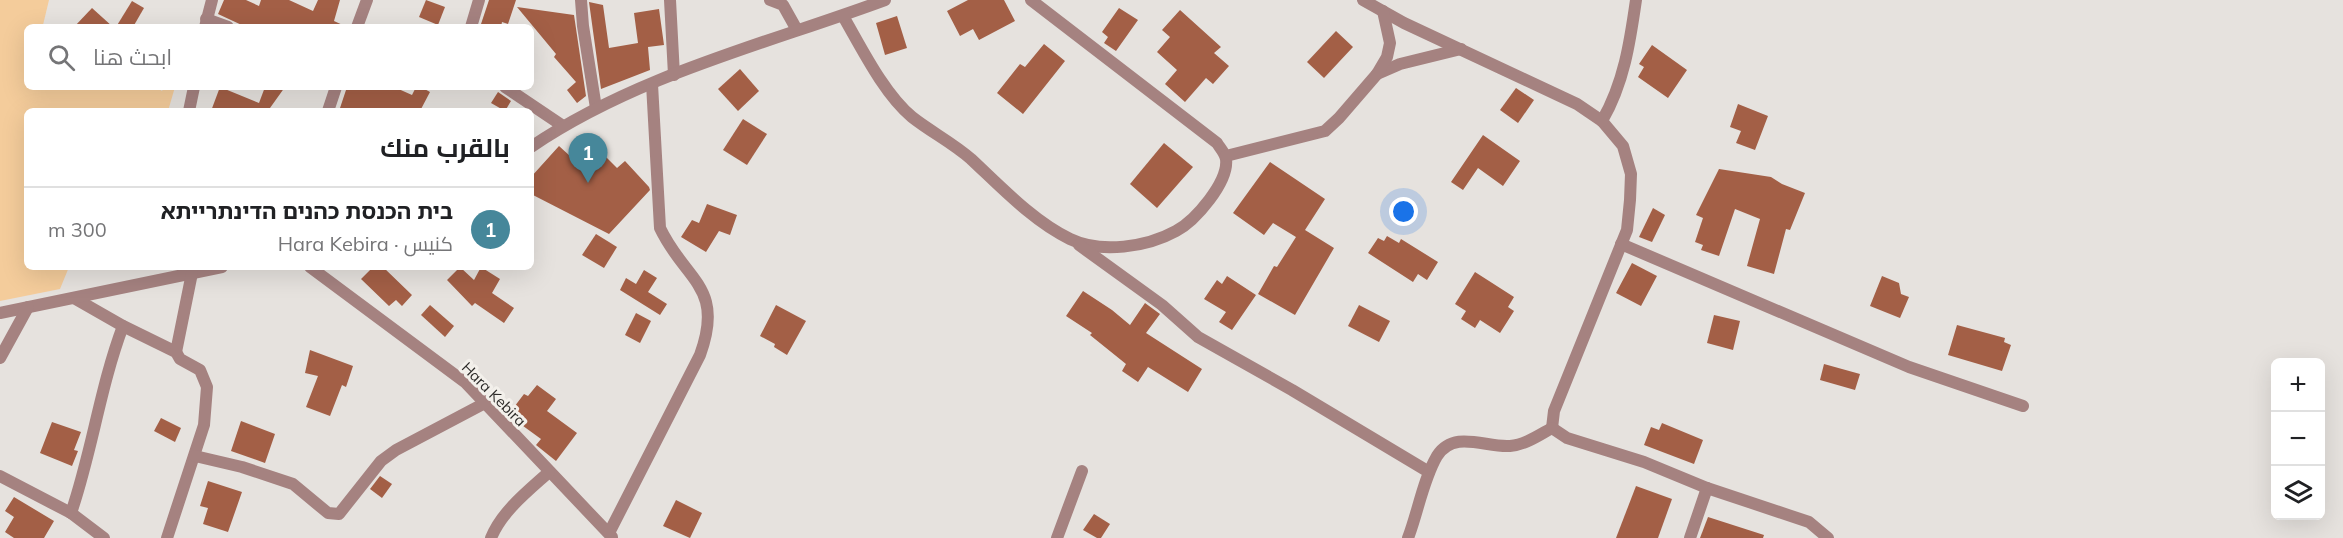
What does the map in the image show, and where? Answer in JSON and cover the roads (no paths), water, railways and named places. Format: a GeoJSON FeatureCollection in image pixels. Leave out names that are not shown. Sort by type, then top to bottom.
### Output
{"type":"FeatureCollection","features":[{"type":"Feature","properties":{"kind":"street"},"geometry":{"type":"LineString","coordinates":[[206,23],[212,0]]}},
{"type":"Feature","properties":{"kind":"street"},"geometry":{"type":"LineString","coordinates":[[358,24],[367,0]]}},
{"type":"Feature","properties":{"kind":"street"},"geometry":{"type":"LineString","coordinates":[[472,24],[479,0]]}},
{"type":"Feature","properties":{"kind":"street"},"geometry":{"type":"LineString","coordinates":[[582,0],[583,26],[596,108]]}},
{"type":"Feature","properties":{"kind":"street"},"geometry":{"type":"LineString","coordinates":[[670,0],[674,75]]}},
{"type":"Feature","properties":{"kind":"street"},"geometry":{"type":"LineString","coordinates":[[770,0],[785,2],[798,30]]}},
{"type":"Feature","properties":{"kind":"street"},"geometry":{"type":"LineString","coordinates":[[534,145],[596,108],[652,84],[885,0]]}},
{"type":"Feature","properties":{"kind":"street"},"geometry":{"type":"LineString","coordinates":[[1031,0],[1217,144],[1226,156],[1226,168],[1214,194],[1177,231],[1129,246],[1093,246],[1071,239]]}},
{"type":"Feature","properties":{"kind":"street"},"geometry":{"type":"LineString","coordinates":[[1363,0],[1404,23],[1577,104],[1602,121],[1623,146],[1631,174],[1627,230],[1554,411],[1552,428]]}},
{"type":"Feature","properties":{"kind":"street"},"geometry":{"type":"LineString","coordinates":[[1602,121],[1613,103],[1621,76],[1630,43],[1636,0]]}},
{"type":"Feature","properties":{"kind":"street"},"geometry":{"type":"LineString","coordinates":[[1226,156],[1325,131],[1377,74],[1387,57],[1390,43],[1383,11]]}},
{"type":"Feature","properties":{"kind":"street"},"geometry":{"type":"LineString","coordinates":[[843,16],[882,82],[911,116],[961,150],[1011,197],[1044,223],[1071,239],[1162,305],[1198,337],[1430,472]]}},
{"type":"Feature","properties":{"kind":"street"},"geometry":{"type":"LineString","coordinates":[[1377,74],[1400,64],[1461,49]]}},
{"type":"Feature","properties":{"kind":"street"},"geometry":{"type":"LineString","coordinates":[[611,535],[700,355],[708,327],[705,297],[694,276],[666,241],[660,228],[652,84]]}},
{"type":"Feature","properties":{"kind":"street"},"geometry":{"type":"LineString","coordinates":[[190,108],[193,90]]}},
{"type":"Feature","properties":{"kind":"street"},"geometry":{"type":"LineString","coordinates":[[331,108],[335,90]]}},
{"type":"Feature","properties":{"kind":"street"},"geometry":{"type":"LineString","coordinates":[[509,90],[563,126]]}},
{"type":"Feature","properties":{"kind":"street"},"geometry":{"type":"LineString","coordinates":[[1621,244],[1909,367],[2023,406]]}},
{"type":"Feature","properties":{"kind":"street"},"geometry":{"type":"LineString","coordinates":[[0,313],[74,298],[168,272],[192,273],[207,270]]}},
{"type":"Feature","properties":{"kind":"street","name":"Hara Kebira"},"geometry":{"type":"LineString","coordinates":[[314,270],[466,383],[611,535]]}},
{"type":"Feature","properties":{"kind":"street"},"geometry":{"type":"LineString","coordinates":[[176,352],[192,273]]}},
{"type":"Feature","properties":{"kind":"street"},"geometry":{"type":"LineString","coordinates":[[74,298],[123,326],[176,352],[180,359],[200,370],[207,387],[204,425],[167,538]]}},
{"type":"Feature","properties":{"kind":"street"},"geometry":{"type":"LineString","coordinates":[[0,358],[28,307]]}},
{"type":"Feature","properties":{"kind":"street"},"geometry":{"type":"LineString","coordinates":[[71,513],[80,488],[112,355],[123,326]]}},
{"type":"Feature","properties":{"kind":"street"},"geometry":{"type":"LineString","coordinates":[[195,456],[242,467],[293,484],[328,513],[339,514],[381,461],[396,450],[485,403]]}},
{"type":"Feature","properties":{"kind":"street"},"geometry":{"type":"LineString","coordinates":[[1408,538],[1430,472],[1438,454],[1449,444],[1470,441],[1509,446],[1525,442],[1552,428]]}},
{"type":"Feature","properties":{"kind":"street"},"geometry":{"type":"LineString","coordinates":[[1552,428],[1567,438],[1644,462],[1707,488],[1809,522],[1831,538]]}},
{"type":"Feature","properties":{"kind":"street"},"geometry":{"type":"LineString","coordinates":[[1057,538],[1082,471]]}},
{"type":"Feature","properties":{"kind":"street"},"geometry":{"type":"LineString","coordinates":[[491,538],[516,502],[549,472]]}},
{"type":"Feature","properties":{"kind":"street"},"geometry":{"type":"LineString","coordinates":[[0,476],[71,513],[104,538]]}},
{"type":"Feature","properties":{"kind":"street"},"geometry":{"type":"LineString","coordinates":[[1690,538],[1707,488]]}},
{"type":"Feature","properties":{"kind":"place","name":"בית הכנסת כהנים הדינתרייתא"},"geometry":{"type":"Point","coordinates":[588,183]}}]}
